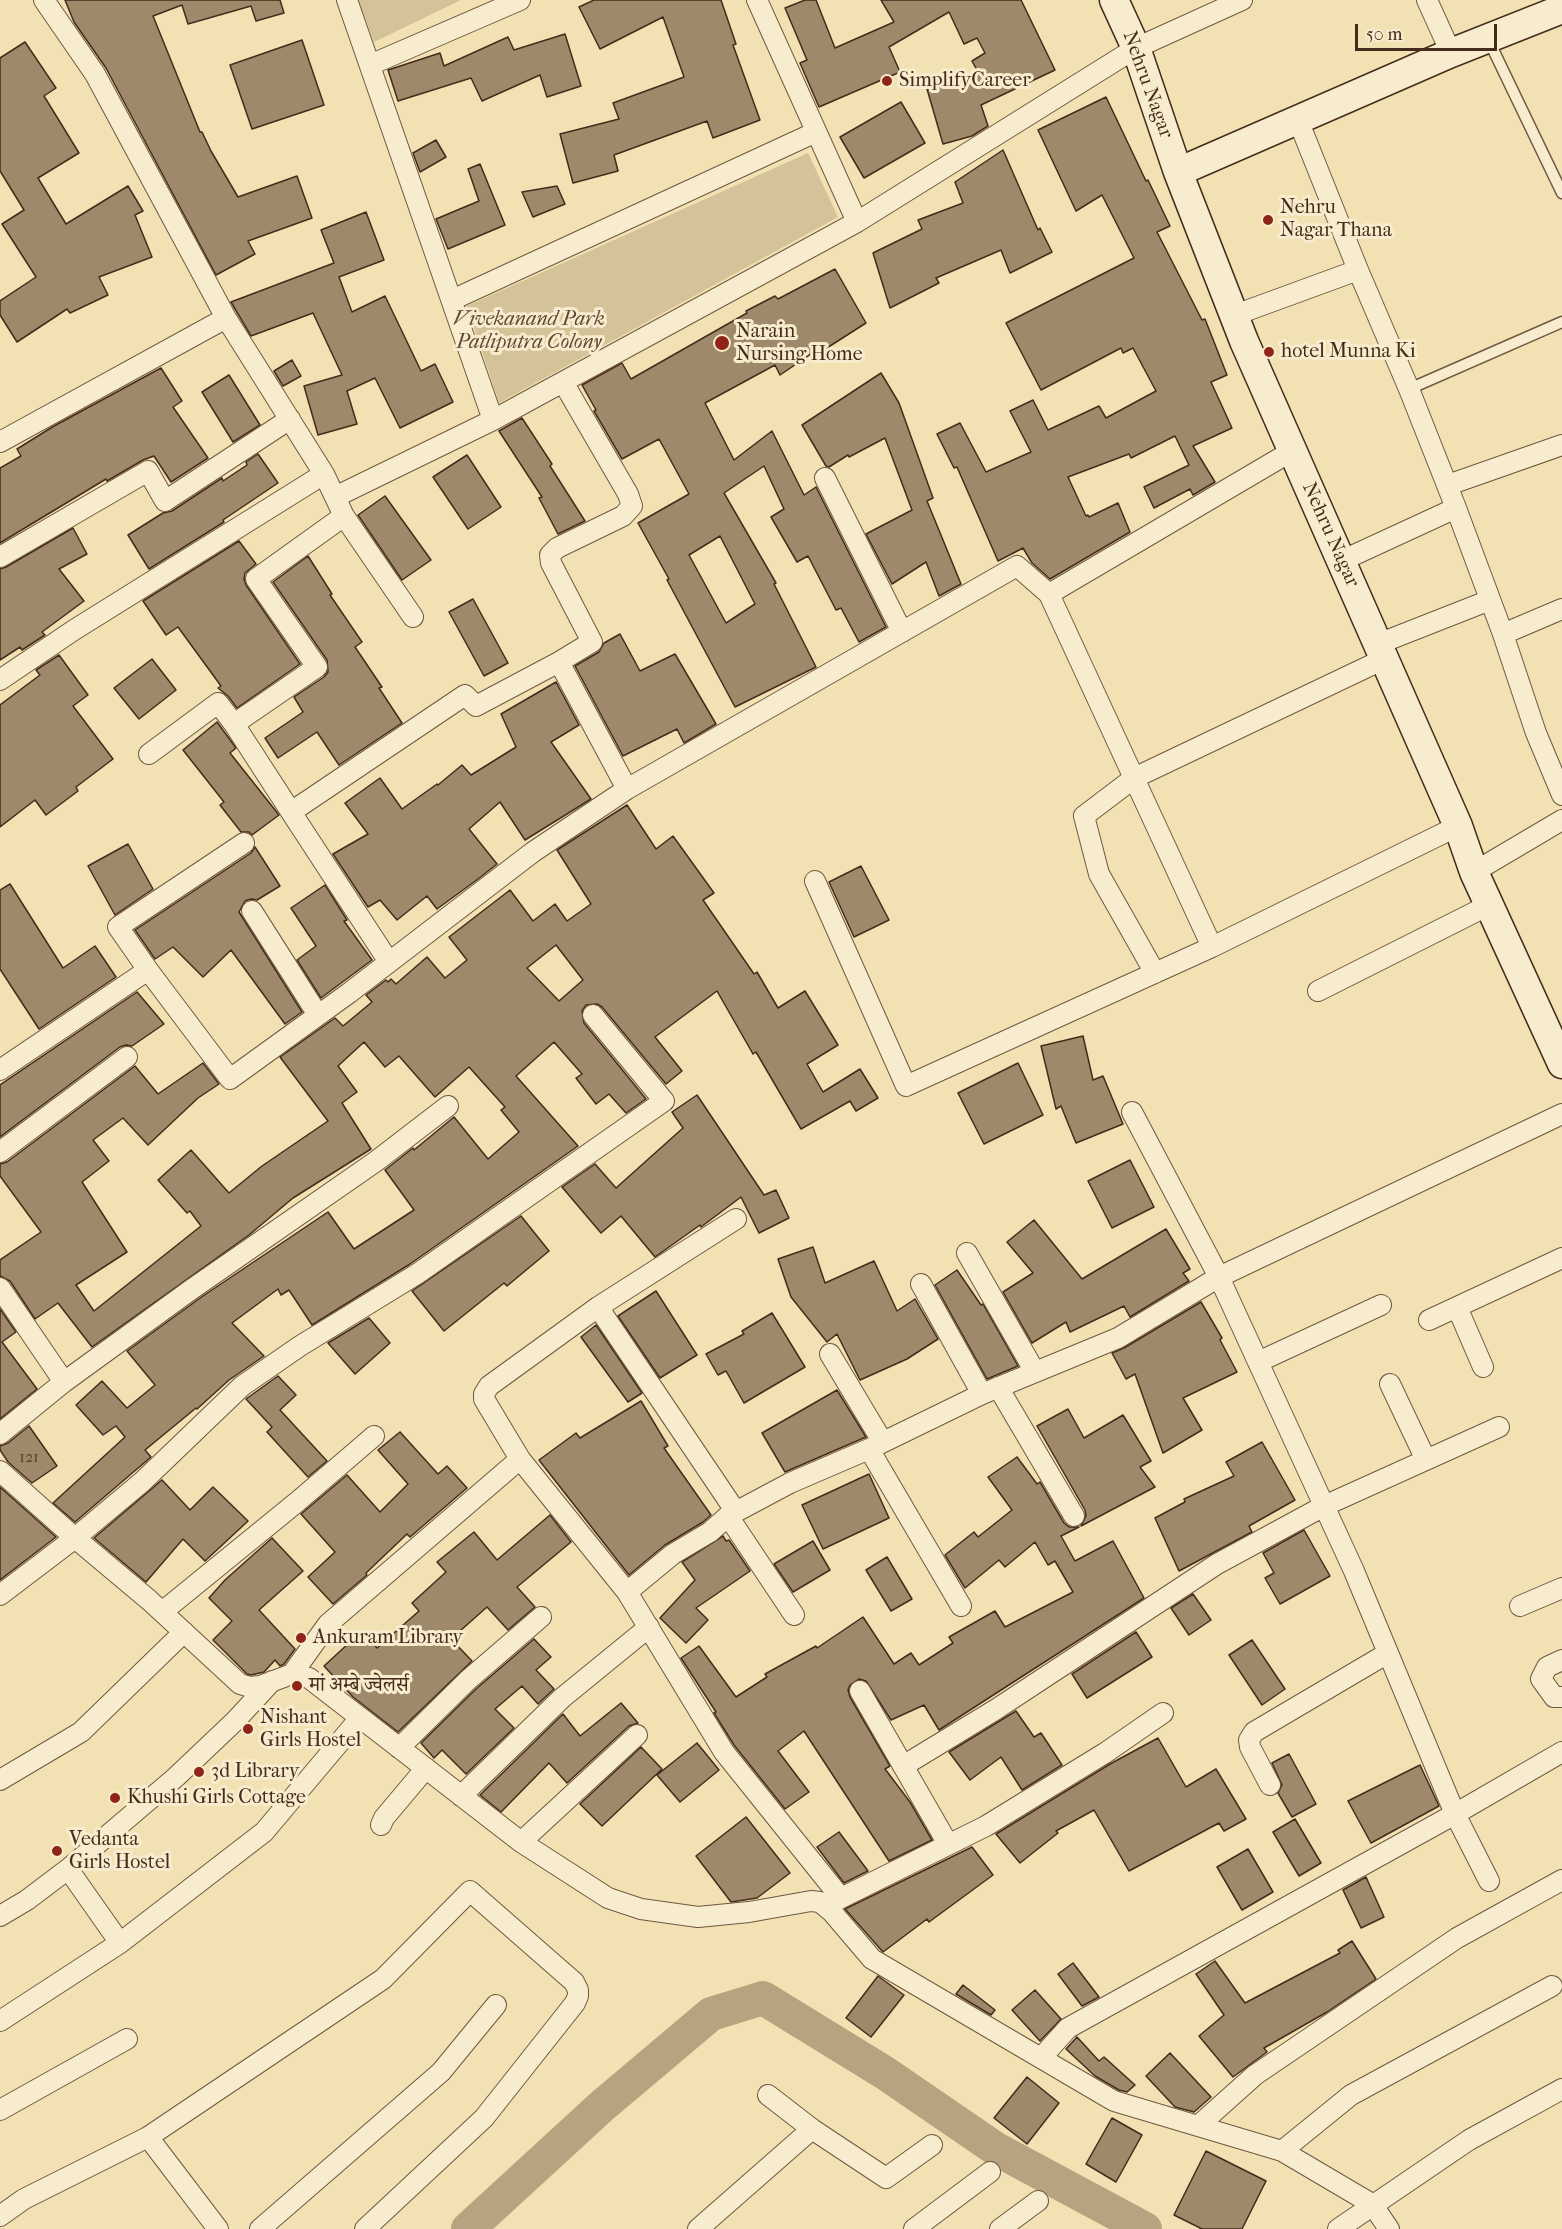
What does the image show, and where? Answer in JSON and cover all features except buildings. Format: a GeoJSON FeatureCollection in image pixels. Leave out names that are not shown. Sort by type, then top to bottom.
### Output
{"type":"FeatureCollection","features":[{"type":"Feature","properties":{"kind":"street"},"geometry":{"type":"LineString","coordinates":[[44,0],[95,74],[226,318],[324,474],[344,516],[412,617]]}},
{"type":"Feature","properties":{"kind":"street"},"geometry":{"type":"LineString","coordinates":[[348,0],[493,420]]}},
{"type":"Feature","properties":{"kind":"street"},"geometry":{"type":"LineString","coordinates":[[370,65],[520,0]]}},
{"type":"Feature","properties":{"kind":"street"},"geometry":{"type":"LineString","coordinates":[[757,0],[857,222]]}},
{"type":"Feature","properties":{"kind":"street","name":"Nehru Nagar"},"geometry":{"type":"LineString","coordinates":[[1114,0],[1136,48],[1178,172],[1244,341],[1458,826],[1474,872],[1562,1064]]}},
{"type":"Feature","properties":{"kind":"street"},"geometry":{"type":"LineString","coordinates":[[335,497],[493,420],[857,222],[1136,48],[1242,0]]}},
{"type":"Feature","properties":{"kind":"street"},"geometry":{"type":"LineString","coordinates":[[1427,0],[1451,53]]}},
{"type":"Feature","properties":{"kind":"street"},"geometry":{"type":"LineString","coordinates":[[1178,172],[1451,53],[1562,9]]}},
{"type":"Feature","properties":{"kind":"street"},"geometry":{"type":"LineString","coordinates":[[1298,120],[1448,485],[1503,634],[1536,733],[1562,795]]}},
{"type":"Feature","properties":{"kind":"street"},"geometry":{"type":"LineString","coordinates":[[452,300],[816,132]]}},
{"type":"Feature","properties":{"kind":"street"},"geometry":{"type":"LineString","coordinates":[[1235,315],[1358,270]]}},
{"type":"Feature","properties":{"kind":"street"},"geometry":{"type":"LineString","coordinates":[[0,442],[226,318]]}},
{"type":"Feature","properties":{"kind":"street"},"geometry":{"type":"LineString","coordinates":[[291,812],[465,695],[476,706],[592,642],[551,564],[550,555],[557,548],[623,516],[630,509],[632,502],[563,382]]}},
{"type":"Feature","properties":{"kind":"street"},"geometry":{"type":"LineString","coordinates":[[0,557],[148,471],[165,501],[290,419]]}},
{"type":"Feature","properties":{"kind":"street"},"geometry":{"type":"LineString","coordinates":[[1448,485],[1562,445]]}},
{"type":"Feature","properties":{"kind":"street"},"geometry":{"type":"LineString","coordinates":[[1049,594],[1292,451]]}},
{"type":"Feature","properties":{"kind":"street"},"geometry":{"type":"LineString","coordinates":[[0,680],[74,630],[324,474]]}},
{"type":"Feature","properties":{"kind":"street"},"geometry":{"type":"LineString","coordinates":[[825,478],[902,632]]}},
{"type":"Feature","properties":{"kind":"street"},"geometry":{"type":"LineString","coordinates":[[1341,561],[1456,508]]}},
{"type":"Feature","properties":{"kind":"street"},"geometry":{"type":"LineString","coordinates":[[234,724],[317,667],[256,579],[344,516]]}},
{"type":"Feature","properties":{"kind":"street"},"geometry":{"type":"LineString","coordinates":[[244,843],[118,927],[230,1078],[318,1015],[533,852],[627,789],[1017,566],[1049,594],[1212,947]]}},
{"type":"Feature","properties":{"kind":"street"},"geometry":{"type":"LineString","coordinates":[[1155,973],[1099,874],[1084,816],[1134,778],[1381,651],[1490,600]]}},
{"type":"Feature","properties":{"kind":"street"},"geometry":{"type":"LineString","coordinates":[[1503,634],[1562,609]]}},
{"type":"Feature","properties":{"kind":"street"},"geometry":{"type":"LineString","coordinates":[[559,662],[627,789]]}},
{"type":"Feature","properties":{"kind":"street"},"geometry":{"type":"LineString","coordinates":[[149,754],[218,703],[389,962]]}},
{"type":"Feature","properties":{"kind":"street"},"geometry":{"type":"LineString","coordinates":[[1474,872],[1562,820]]}},
{"type":"Feature","properties":{"kind":"street"},"geometry":{"type":"LineString","coordinates":[[815,881],[906,1086],[1212,947],[1458,826]]}},
{"type":"Feature","properties":{"kind":"street"},"geometry":{"type":"LineString","coordinates":[[1318,991],[1489,905]]}},
{"type":"Feature","properties":{"kind":"street"},"geometry":{"type":"LineString","coordinates":[[252,911],[318,1015]]}},
{"type":"Feature","properties":{"kind":"street"},"geometry":{"type":"LineString","coordinates":[[0,1070],[148,970]]}},
{"type":"Feature","properties":{"kind":"street"},"geometry":{"type":"LineString","coordinates":[[0,1595],[75,1538],[142,1482],[242,1386],[300,1346],[417,1274],[664,1101],[593,1015]]}},
{"type":"Feature","properties":{"kind":"street"},"geometry":{"type":"LineString","coordinates":[[0,1152],[127,1057]]}},
{"type":"Feature","properties":{"kind":"street"},"geometry":{"type":"LineString","coordinates":[[0,1434],[64,1382],[192,1289],[375,1162],[448,1106]]}},
{"type":"Feature","properties":{"kind":"street"},"geometry":{"type":"LineString","coordinates":[[1132,1112],[1219,1277],[1324,1506],[1455,1814],[1489,1881]]}},
{"type":"Feature","properties":{"kind":"street"},"geometry":{"type":"LineString","coordinates":[[627,1592],[673,1554],[710,1532],[732,1514],[790,1483],[990,1391],[1118,1338],[1219,1277],[1562,1114]]}},
{"type":"Feature","properties":{"kind":"street"},"geometry":{"type":"LineString","coordinates":[[736,1219],[598,1307],[496,1380],[486,1390],[484,1399],[520,1459],[627,1592],[724,1752],[872,1959],[1113,2101],[1282,2151],[1372,2204],[1389,2229]]}},
{"type":"Feature","properties":{"kind":"street"},"geometry":{"type":"LineString","coordinates":[[967,1253],[1035,1372]]}},
{"type":"Feature","properties":{"kind":"street"},"geometry":{"type":"LineString","coordinates":[[1429,1320],[1562,1258]]}},
{"type":"Feature","properties":{"kind":"street"},"geometry":{"type":"LineString","coordinates":[[921,1284],[1074,1516]]}},
{"type":"Feature","properties":{"kind":"street"},"geometry":{"type":"LineString","coordinates":[[0,1288],[64,1382]]}},
{"type":"Feature","properties":{"kind":"street"},"geometry":{"type":"LineString","coordinates":[[1258,1362],[1381,1305]]}},
{"type":"Feature","properties":{"kind":"street"},"geometry":{"type":"LineString","coordinates":[[598,1307],[732,1514],[794,1615]]}},
{"type":"Feature","properties":{"kind":"street"},"geometry":{"type":"LineString","coordinates":[[1457,1307],[1483,1367]]}},
{"type":"Feature","properties":{"kind":"street"},"geometry":{"type":"LineString","coordinates":[[830,1354],[875,1445],[961,1606]]}},
{"type":"Feature","properties":{"kind":"street"},"geometry":{"type":"LineString","coordinates":[[1390,1384],[1426,1460]]}},
{"type":"Feature","properties":{"kind":"street"},"geometry":{"type":"LineString","coordinates":[[903,1766],[995,1710],[1217,1564],[1324,1506],[1499,1427]]}},
{"type":"Feature","properties":{"kind":"street"},"geometry":{"type":"LineString","coordinates":[[162,1612],[374,1436]]}},
{"type":"Feature","properties":{"kind":"street"},"geometry":{"type":"LineString","coordinates":[[292,1674],[328,1624],[520,1459]]}},
{"type":"Feature","properties":{"kind":"street"},"geometry":{"type":"LineString","coordinates":[[0,1471],[162,1612],[240,1684],[250,1687],[292,1674],[309,1678],[521,1842],[608,1898],[641,1909],[698,1917],[749,1912],[811,1901],[833,1902],[986,1826],[1105,1753],[1163,1713]]}},
{"type":"Feature","properties":{"kind":"street"},"geometry":{"type":"LineString","coordinates":[[1520,1606],[1562,1588]]}},
{"type":"Feature","properties":{"kind":"street"},"geometry":{"type":"LineString","coordinates":[[399,1748],[468,1680],[541,1617]]}},
{"type":"Feature","properties":{"kind":"street"},"geometry":{"type":"LineString","coordinates":[[461,1796],[562,1698],[650,1627]]}},
{"type":"Feature","properties":{"kind":"street"},"geometry":{"type":"LineString","coordinates":[[0,1780],[81,1732],[184,1632]]}},
{"type":"Feature","properties":{"kind":"street"},"geometry":{"type":"LineString","coordinates":[[1270,1785],[1250,1747],[1249,1740],[1254,1732],[1388,1653]]}},
{"type":"Feature","properties":{"kind":"street"},"geometry":{"type":"LineString","coordinates":[[1562,1660],[1547,1667],[1541,1679],[1554,1697],[1562,1697]]}},
{"type":"Feature","properties":{"kind":"street"},"geometry":{"type":"LineString","coordinates":[[0,1916],[27,1900],[68,1869],[176,1777],[235,1721],[272,1681]]}},
{"type":"Feature","properties":{"kind":"street"},"geometry":{"type":"LineString","coordinates":[[860,1691],[948,1844]]}},
{"type":"Feature","properties":{"kind":"street"},"geometry":{"type":"LineString","coordinates":[[0,2020],[120,1943],[264,1832],[360,1718]]}},
{"type":"Feature","properties":{"kind":"street"},"geometry":{"type":"LineString","coordinates":[[521,1842],[637,1735]]}},
{"type":"Feature","properties":{"kind":"street"},"geometry":{"type":"LineString","coordinates":[[1041,2058],[1068,2028],[1455,1814],[1562,1752]]}},
{"type":"Feature","properties":{"kind":"street"},"geometry":{"type":"LineString","coordinates":[[381,1825],[384,1818],[426,1768]]}},
{"type":"Feature","properties":{"kind":"street"},"geometry":{"type":"LineString","coordinates":[[68,1869],[120,1943]]}},
{"type":"Feature","properties":{"kind":"street"},"geometry":{"type":"LineString","coordinates":[[1198,2126],[1255,2075],[1447,1944],[1562,1880]]}},
{"type":"Feature","properties":{"kind":"street"},"geometry":{"type":"LineString","coordinates":[[0,2216],[24,2199],[148,2137],[383,1979],[470,1891],[567,1975],[574,1982],[578,1996],[575,2003],[484,2118],[365,2229]]}},
{"type":"Feature","properties":{"kind":"street"},"geometry":{"type":"LineString","coordinates":[[1282,2151],[1351,2095],[1552,1986]]}},
{"type":"Feature","properties":{"kind":"street"},"geometry":{"type":"LineString","coordinates":[[260,2229],[441,2072],[496,2005]]}},
{"type":"Feature","properties":{"kind":"street"},"geometry":{"type":"LineString","coordinates":[[0,2110],[126,2038]]}},
{"type":"Feature","properties":{"kind":"street"},"geometry":{"type":"LineString","coordinates":[[1338,2229],[1469,2140],[1562,2089]]}},
{"type":"Feature","properties":{"kind":"street"},"geometry":{"type":"LineString","coordinates":[[768,2095],[812,2129],[886,2178],[932,2145]]}},
{"type":"Feature","properties":{"kind":"street"},"geometry":{"type":"LineString","coordinates":[[698,2229],[812,2129]]}},
{"type":"Feature","properties":{"kind":"street"},"geometry":{"type":"LineString","coordinates":[[148,2137],[218,2229]]}},
{"type":"Feature","properties":{"kind":"street"},"geometry":{"type":"LineString","coordinates":[[914,2229],[990,2172]]}},
{"type":"Feature","properties":{"kind":"street"},"geometry":{"type":"LineString","coordinates":[[1000,2229],[1038,2201]]}},
{"type":"Feature","properties":{"kind":"lane"},"geometry":{"type":"LineString","coordinates":[[1488,39],[1562,194]]}},
{"type":"Feature","properties":{"kind":"lane"},"geometry":{"type":"LineString","coordinates":[[1409,389],[1562,322]]}},
{"type":"Feature","properties":{"kind":"green space"},"geometry":{"type":"Polygon","coordinates":[[[358,0],[461,0],[374,42],[358,0]]]}},
{"type":"Feature","properties":{"kind":"green space","name":"Vivekanand Park Patliputra Colony"},"geometry":{"type":"Polygon","coordinates":[[[808,153],[838,217],[499,403],[467,306],[808,153]]]}},
{"type":"Feature","properties":{"kind":"waterway"},"geometry":{"type":"LineString","coordinates":[[468,2229],[602,2106],[711,2014],[763,1998],[885,2073],[996,2149],[1145,2229]]}},
{"type":"Feature","properties":{"kind":"place","name":"SimplifyCareer"},"geometry":{"type":"Point","coordinates":[887,81]}},
{"type":"Feature","properties":{"kind":"place","name":"Nehru Nagar Thana"},"geometry":{"type":"Point","coordinates":[1268,220]}},
{"type":"Feature","properties":{"kind":"place","name":"Narain Nursing Home"},"geometry":{"type":"Point","coordinates":[722,343]}},
{"type":"Feature","properties":{"kind":"place","name":"hotel Munna Ki"},"geometry":{"type":"Point","coordinates":[1269,352]}},
{"type":"Feature","properties":{"kind":"place","name":"Ankuram Library"},"geometry":{"type":"Point","coordinates":[301,1638]}},
{"type":"Feature","properties":{"kind":"place","name":"मां अम्बे ज्वेलर्स"},"geometry":{"type":"Point","coordinates":[297,1686]}},
{"type":"Feature","properties":{"kind":"place","name":"Nishant Girls Hostel"},"geometry":{"type":"Point","coordinates":[248,1729]}},
{"type":"Feature","properties":{"kind":"place","name":"3d Library"},"geometry":{"type":"Point","coordinates":[199,1772]}},
{"type":"Feature","properties":{"kind":"place","name":"Khushi Girls Cottage"},"geometry":{"type":"Point","coordinates":[115,1798]}},
{"type":"Feature","properties":{"kind":"place","name":"Vedanta Girls Hostel"},"geometry":{"type":"Point","coordinates":[57,1851]}}]}
